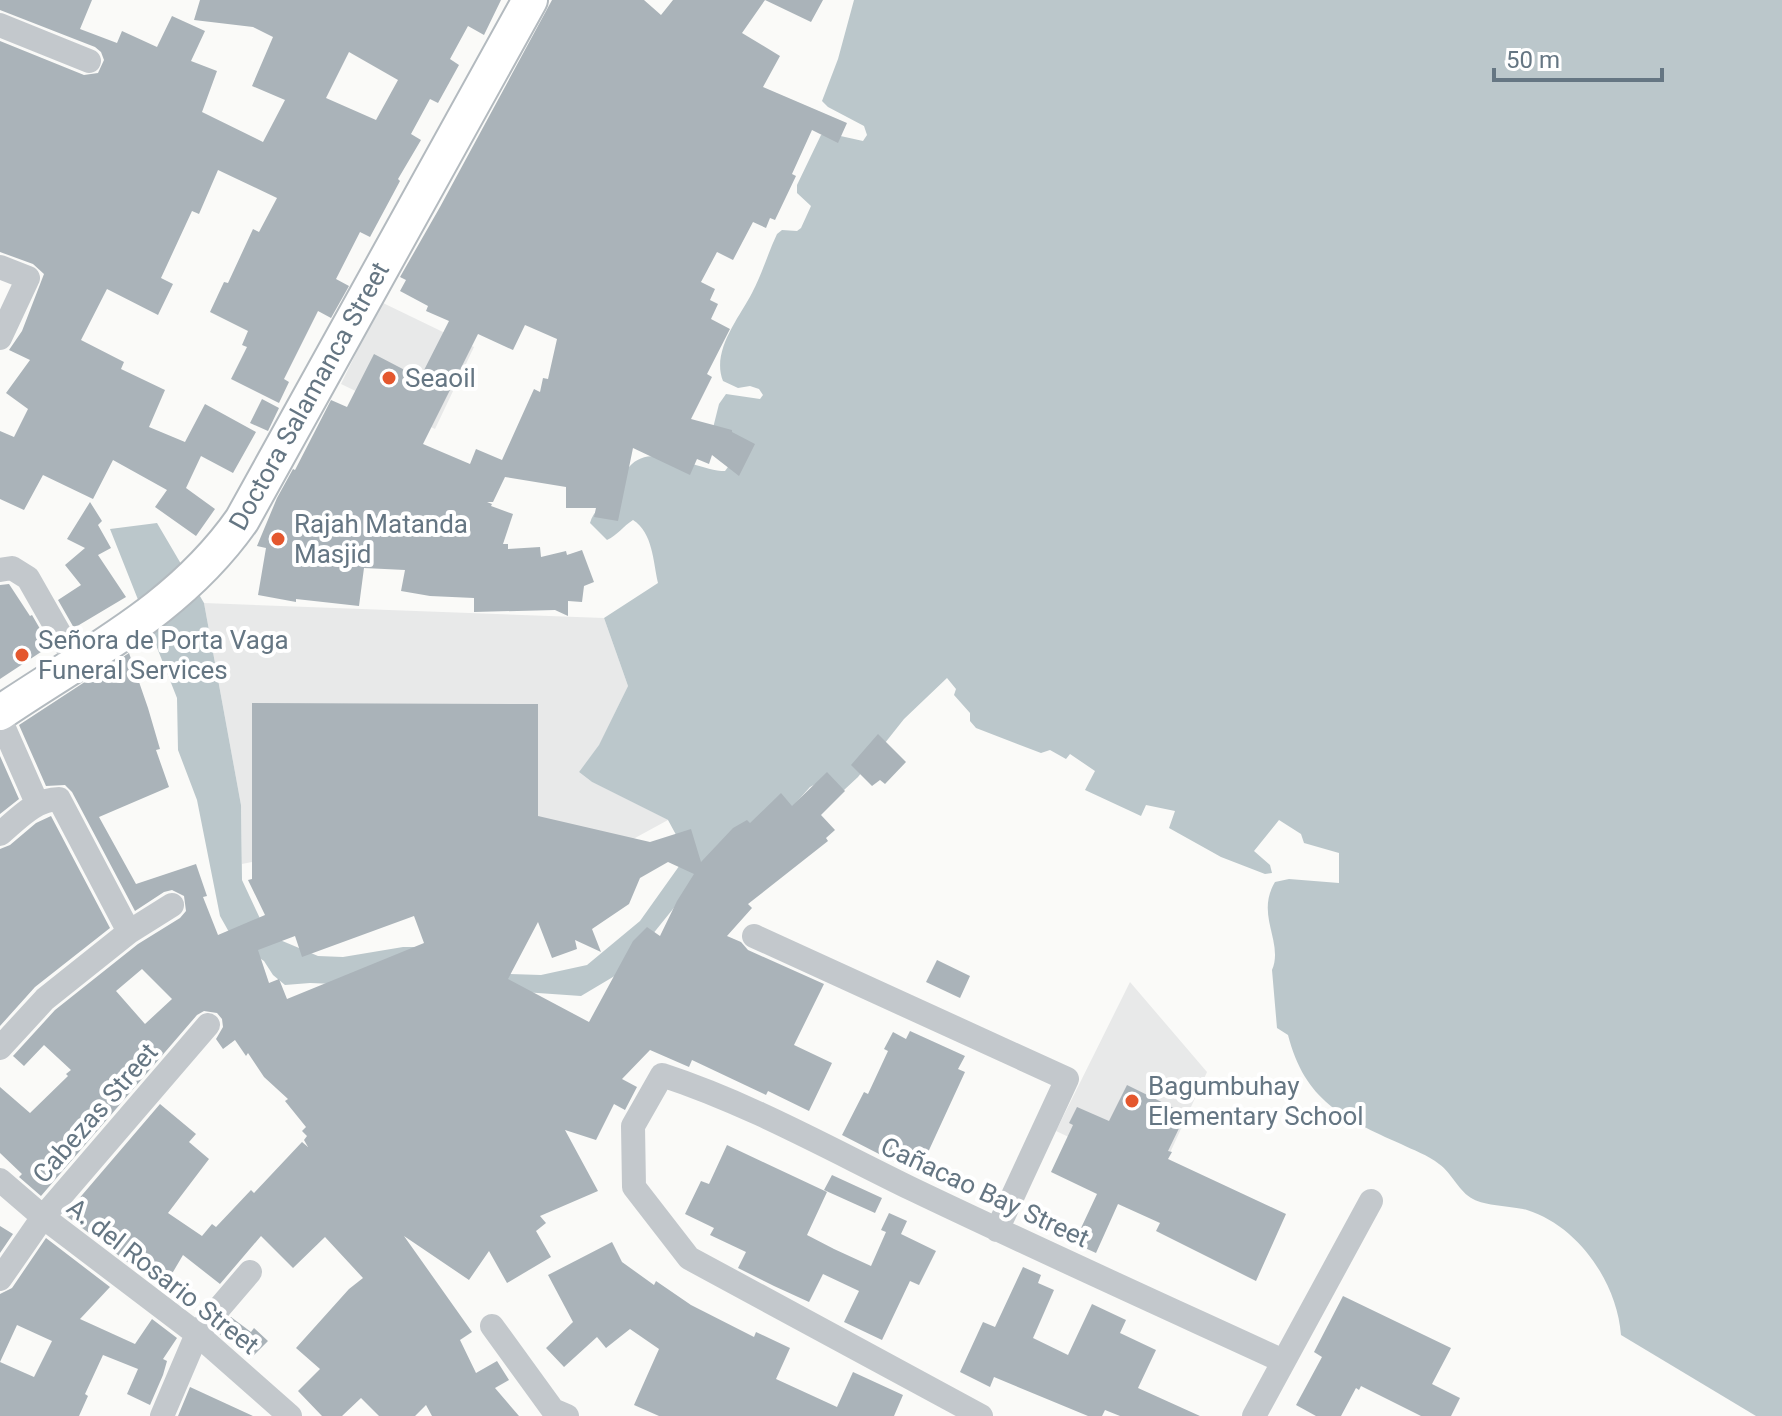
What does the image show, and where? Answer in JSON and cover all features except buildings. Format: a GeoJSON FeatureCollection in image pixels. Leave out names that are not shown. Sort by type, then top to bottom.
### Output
{"type":"FeatureCollection","features":[{"type":"Feature","properties":{"kind":"main road","name":"Doctora Salamanca Street"},"geometry":{"type":"LineString","coordinates":[[2,707],[128,632],[200,572],[222,548],[242,520],[530,0]]}},
{"type":"Feature","properties":{"kind":"street"},"geometry":{"type":"LineString","coordinates":[[0,25],[89,61]]}},
{"type":"Feature","properties":{"kind":"street"},"geometry":{"type":"LineString","coordinates":[[0,267],[28,278],[0,338]]}},
{"type":"Feature","properties":{"kind":"street"},"geometry":{"type":"LineString","coordinates":[[0,570],[12,568],[28,578],[77,664]]}},
{"type":"Feature","properties":{"kind":"street"},"geometry":{"type":"LineString","coordinates":[[2,707],[37,803]]}},
{"type":"Feature","properties":{"kind":"street"},"geometry":{"type":"LineString","coordinates":[[0,834],[37,803],[59,799],[129,932]]}},
{"type":"Feature","properties":{"kind":"street"},"geometry":{"type":"LineString","coordinates":[[0,1048],[45,999],[129,932],[172,905]]}},
{"type":"Feature","properties":{"kind":"street"},"geometry":{"type":"LineString","coordinates":[[754,936],[1067,1079],[997,1230]]}},
{"type":"Feature","properties":{"kind":"street","name":"Cabezas Street"},"geometry":{"type":"LineString","coordinates":[[0,1279],[43,1217],[208,1025]]}},
{"type":"Feature","properties":{"kind":"street","name":"Cañacao Bay Street"},"geometry":{"type":"LineString","coordinates":[[981,1416],[689,1258],[634,1187],[633,1126],[662,1075],[686,1082],[761,1116],[997,1230],[1283,1361]]}},
{"type":"Feature","properties":{"kind":"street","name":"A. del Rosario Street"},"geometry":{"type":"LineString","coordinates":[[0,1180],[43,1217],[197,1334],[290,1416]]}},
{"type":"Feature","properties":{"kind":"street"},"geometry":{"type":"LineString","coordinates":[[1254,1416],[1371,1201]]}},
{"type":"Feature","properties":{"kind":"street"},"geometry":{"type":"LineString","coordinates":[[162,1416],[197,1334],[250,1272]]}},
{"type":"Feature","properties":{"kind":"street"},"geometry":{"type":"LineString","coordinates":[[492,1326],[553,1410],[567,1416]]}},
{"type":"Feature","properties":{"kind":"shaded area"},"geometry":{"type":"Polygon","coordinates":[[[854,0],[1782,0],[1782,1416],[1756,1416],[1621,1335],[1612,1295],[1603,1276],[1592,1259],[1563,1229],[1527,1210],[1473,1199],[1435,1161],[1361,1125],[1316,1092],[1295,1058],[1288,1035],[1277,1028],[1272,970],[1275,949],[1268,906],[1275,882],[1289,879],[1339,883],[1339,853],[1304,843],[1301,834],[1279,820],[1254,851],[1270,865],[1272,873],[1265,874],[1221,857],[1169,828],[1175,811],[1146,805],[1141,816],[1085,790],[1095,771],[1070,754],[1066,759],[1050,750],[1041,753],[976,728],[970,721],[970,713],[954,695],[956,689],[947,678],[904,719],[844,790],[821,781],[810,787],[793,806],[706,868],[623,971],[581,996],[310,983],[285,985],[273,975],[264,961],[234,941],[220,916],[197,800],[178,750],[177,698],[110,529],[157,523],[204,603],[241,805],[242,880],[264,927],[280,940],[318,956],[343,957],[403,947],[435,947],[510,974],[541,975],[587,965],[640,921],[687,855],[668,820],[592,782],[579,772],[599,745],[628,686],[604,618],[658,583],[651,548],[640,526],[633,520],[607,540],[590,523],[629,467],[639,459],[662,456],[725,471],[731,463],[710,440],[719,404],[726,394],[760,399],[763,395],[759,389],[750,386],[738,388],[723,381],[720,370],[723,347],[756,286],[777,234],[782,230],[797,231],[801,228],[811,206],[797,193],[797,185],[821,135],[827,133],[863,141],[867,135],[864,126],[822,101],[838,59],[854,0]]]}},
{"type":"Feature","properties":{"kind":"shaded area"},"geometry":{"type":"Polygon","coordinates":[[[381,302],[474,347],[435,429],[341,384],[381,302]]]}},
{"type":"Feature","properties":{"kind":"shaded area"},"geometry":{"type":"Polygon","coordinates":[[[204,603],[604,618],[628,686],[599,746],[579,772],[592,782],[668,820],[591,862],[242,864],[241,805],[204,603]]]}},
{"type":"Feature","properties":{"kind":"shaded area","name":"Bagumbuhay Elementary School"},"geometry":{"type":"Polygon","coordinates":[[[1130,982],[1207,1072],[1158,1179],[1056,1131],[1130,982]]]}},
{"type":"Feature","properties":{"kind":"place","name":"Seaoil"},"geometry":{"type":"Point","coordinates":[389,378]}},
{"type":"Feature","properties":{"kind":"place","name":"Rajah Matanda Masjid"},"geometry":{"type":"Point","coordinates":[278,539]}},
{"type":"Feature","properties":{"kind":"place","name":"Señora de Porta Vaga Funeral Services"},"geometry":{"type":"Point","coordinates":[22,655]}},
{"type":"Feature","properties":{"kind":"place","name":"Bagumbuhay Elementary School"},"geometry":{"type":"Point","coordinates":[1132,1101]}}]}
